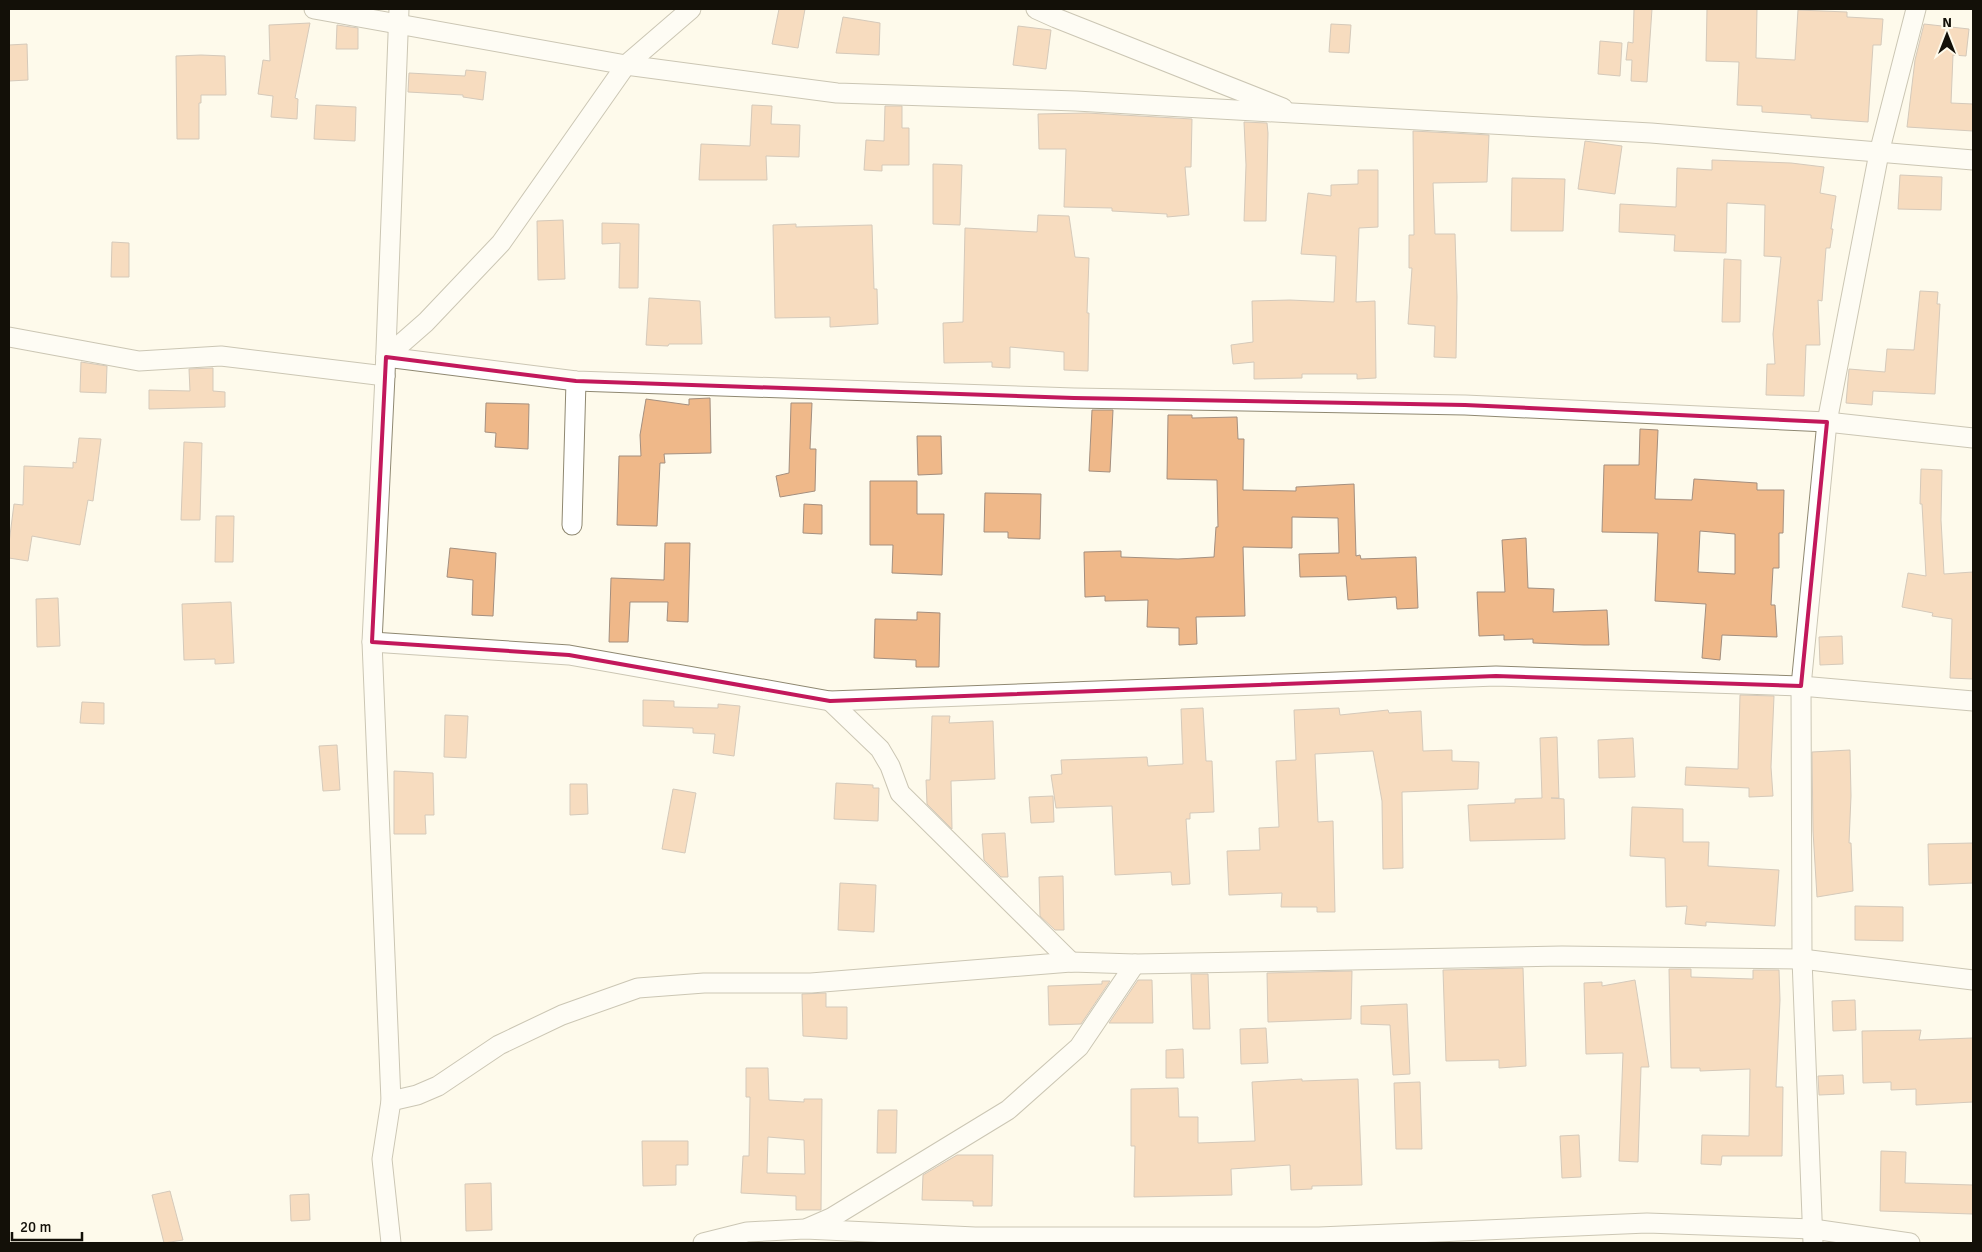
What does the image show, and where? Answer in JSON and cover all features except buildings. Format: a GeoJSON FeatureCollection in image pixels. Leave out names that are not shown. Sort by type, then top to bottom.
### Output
{"type":"FeatureCollection","features":[{"type":"Feature","properties":{"kind":"street"},"geometry":{"type":"LineString","coordinates":[[314,9],[398,16],[626,65],[837,93],[1076,101],[1651,132],[1973,160]]}},
{"type":"Feature","properties":{"kind":"street"},"geometry":{"type":"LineString","coordinates":[[385,367],[501,243],[626,65],[691,9]]}},
{"type":"Feature","properties":{"kind":"street"},"geometry":{"type":"LineString","coordinates":[[1036,9],[1298,114]]}},
{"type":"Feature","properties":{"kind":"street"},"geometry":{"type":"LineString","coordinates":[[1813,1236],[1802,959],[1801,686],[1827,422],[1879,153],[1916,9]]}},
{"type":"Feature","properties":{"kind":"street"},"geometry":{"type":"LineString","coordinates":[[391,1243],[382,1159],[391,1101],[372,642],[385,367],[398,16]]}},
{"type":"Feature","properties":{"kind":"street"},"geometry":{"type":"LineString","coordinates":[[9,337],[139,361],[221,356],[576,381],[1074,398],[1465,405],[1827,422],[1973,438]]}},
{"type":"Feature","properties":{"kind":"street"},"geometry":{"type":"LineString","coordinates":[[572,525],[576,381]]}},
{"type":"Feature","properties":{"kind":"street"},"geometry":{"type":"LineString","coordinates":[[372,642],[569,655],[830,701],[1496,676],[1801,686],[1973,701]]}},
{"type":"Feature","properties":{"kind":"street"},"geometry":{"type":"LineString","coordinates":[[830,701],[880,749],[890,766],[900,793],[1071,962]]}},
{"type":"Feature","properties":{"kind":"street"},"geometry":{"type":"LineString","coordinates":[[391,1101],[417,1095],[438,1086],[499,1045],[562,1015],[638,988],[704,983],[810,983],[1071,962],[1135,964],[1562,956],[1802,959],[1973,980]]}},
{"type":"Feature","properties":{"kind":"street"},"geometry":{"type":"LineString","coordinates":[[805,1229],[831,1218],[1008,1110],[1079,1047],[1135,964]]}},
{"type":"Feature","properties":{"kind":"street"},"geometry":{"type":"LineString","coordinates":[[703,1243],[747,1232],[805,1229],[975,1237],[1319,1236],[1647,1223],[1910,1243]]}},
{"type":"Feature","properties":{"kind":"highlighted area"},"geometry":{"type":"Polygon","coordinates":[[[386,357],[576,381],[1074,398],[1465,405],[1827,422],[1801,686],[1496,676],[830,701],[569,655],[372,642],[386,357]]]}}]}
